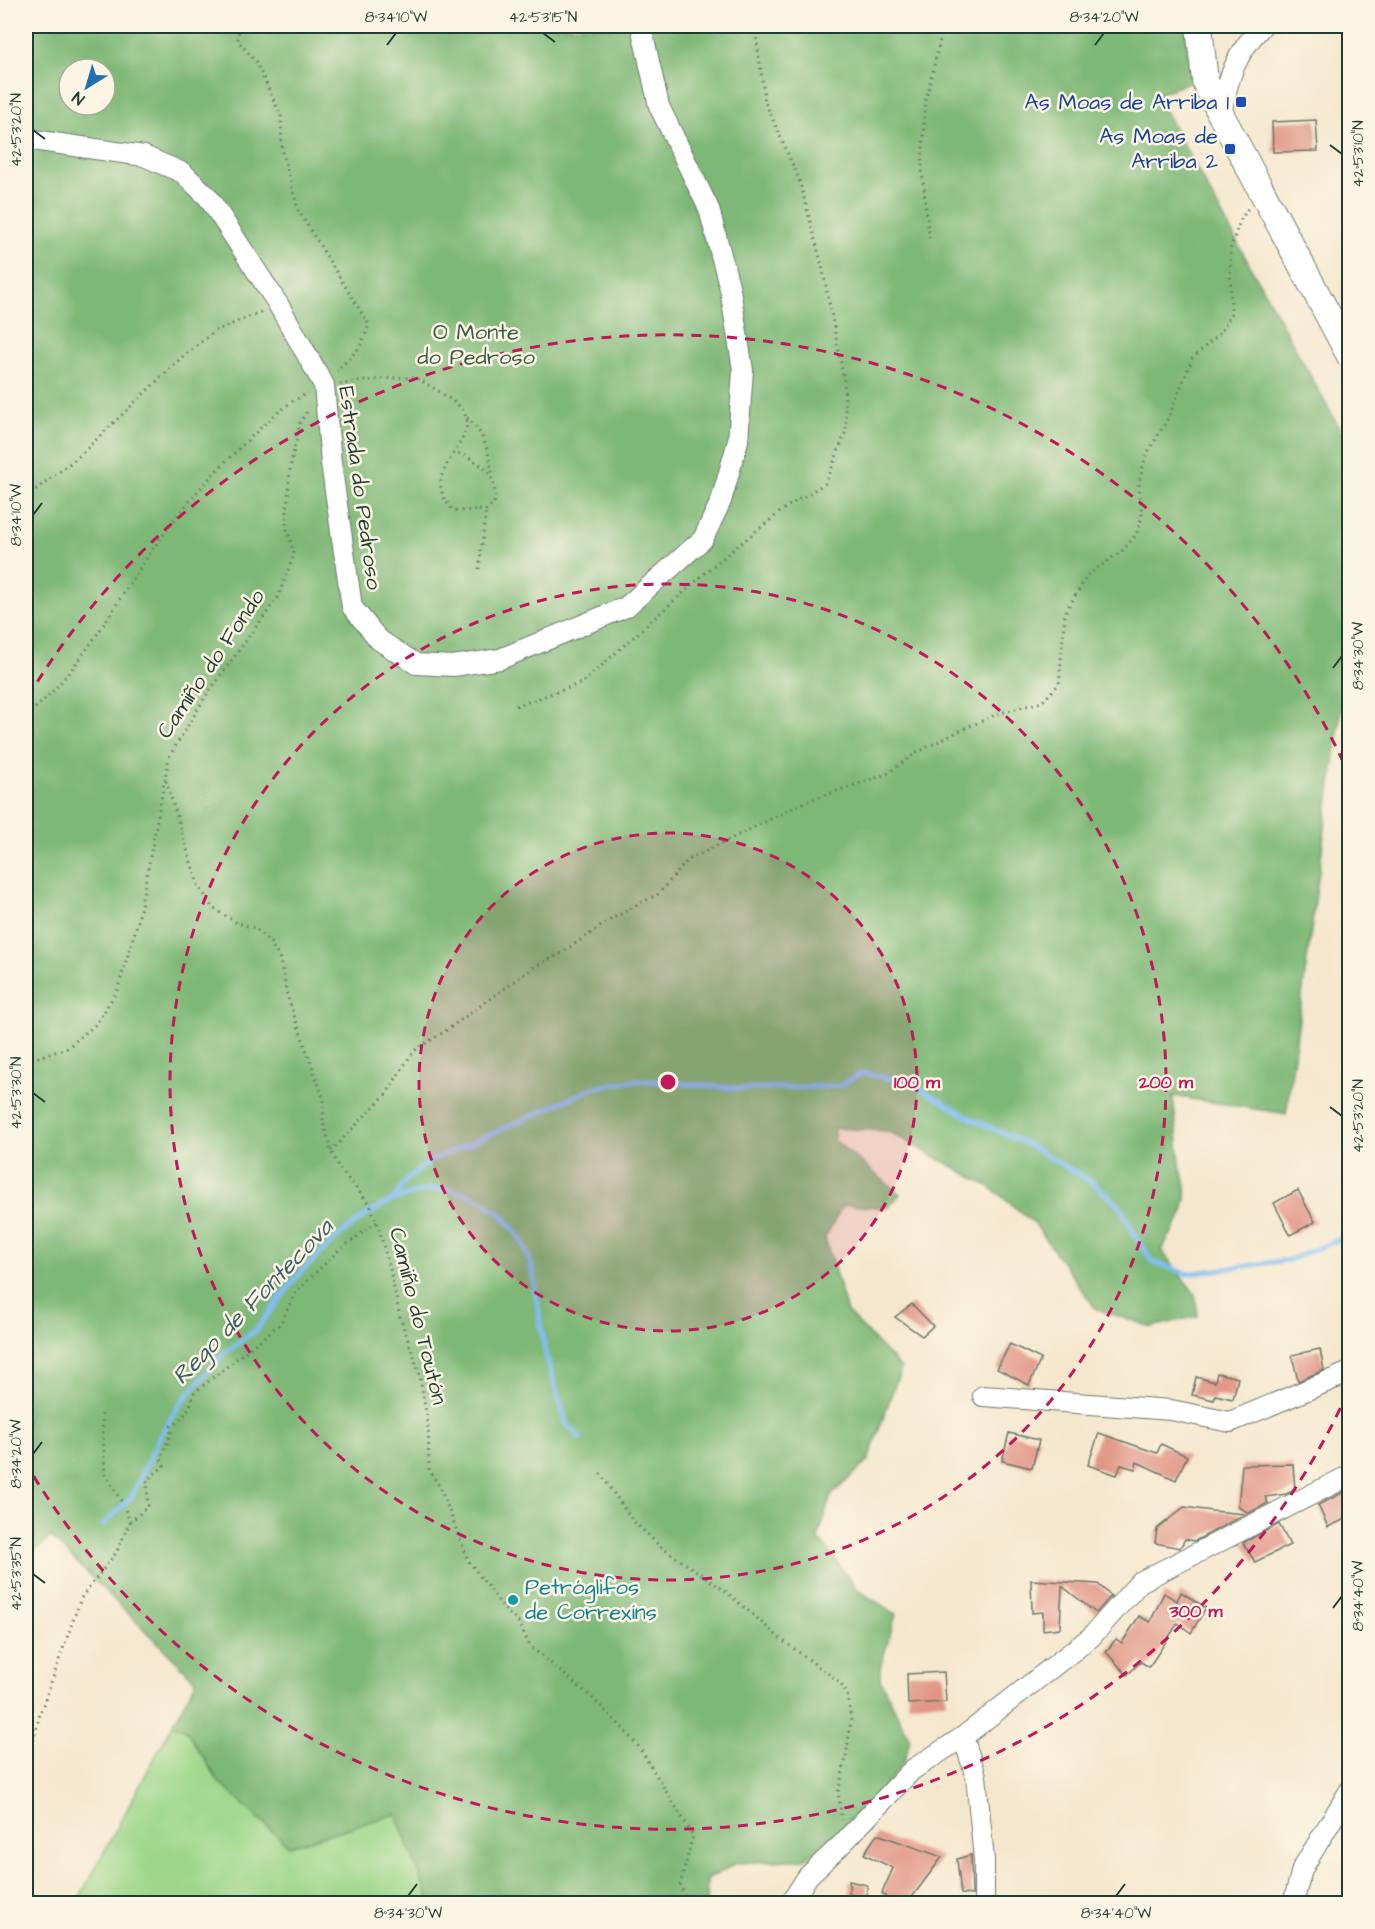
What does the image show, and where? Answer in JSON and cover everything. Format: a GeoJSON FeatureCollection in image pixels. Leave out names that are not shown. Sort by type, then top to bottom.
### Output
{"type":"FeatureCollection","features":[{"type":"Feature","properties":{"kind":"street","name":"Estrada do Pedroso"},"geometry":{"type":"LineString","coordinates":[[26,139],[144,156],[183,173],[208,197],[279,304],[324,385],[331,463],[352,607],[379,640],[416,663],[453,666],[500,659],[626,607],[703,539],[721,501],[738,441],[743,370],[730,289],[709,210],[659,106],[641,26]]}},
{"type":"Feature","properties":{"kind":"street"},"geometry":{"type":"LineString","coordinates":[[1199,26],[1205,81],[1350,356]]}},
{"type":"Feature","properties":{"kind":"street"},"geometry":{"type":"LineString","coordinates":[[1221,115],[1234,63],[1243,46],[1262,26]]}},
{"type":"Feature","properties":{"kind":"street"},"geometry":{"type":"LineString","coordinates":[[983,1396],[1171,1410],[1230,1422],[1350,1372]]}},
{"type":"Feature","properties":{"kind":"street"},"geometry":{"type":"LineString","coordinates":[[790,1904],[808,1876],[841,1845],[912,1770],[963,1737],[1091,1637],[1140,1582],[1350,1475]]}},
{"type":"Feature","properties":{"kind":"street"},"geometry":{"type":"LineString","coordinates":[[963,1737],[976,1776],[984,1860],[984,1904]]}},
{"type":"Feature","properties":{"kind":"street"},"geometry":{"type":"LineString","coordinates":[[1293,1904],[1302,1869],[1350,1790]]}},
{"type":"Feature","properties":{"kind":"path"},"geometry":{"type":"LineString","coordinates":[[239,26],[238,40],[256,62],[280,116],[282,149],[298,210],[369,325],[360,347],[324,385]]}},
{"type":"Feature","properties":{"kind":"path"},"geometry":{"type":"LineString","coordinates":[[929,238],[922,169],[926,104],[941,36],[941,26]]}},
{"type":"Feature","properties":{"kind":"path"},"geometry":{"type":"LineString","coordinates":[[331,1151],[387,1093],[410,1056],[418,1048],[534,968],[560,954],[613,918],[658,894],[688,860],[805,802],[887,774],[916,753],[1000,712],[1042,702],[1059,684],[1065,612],[1088,575],[1123,550],[1137,535],[1142,516],[1139,482],[1146,455],[1169,417],[1192,359],[1221,332],[1231,314],[1230,250],[1240,221],[1260,189]]}},
{"type":"Feature","properties":{"kind":"path"},"geometry":{"type":"LineString","coordinates":[[26,497],[77,458],[181,358],[214,331],[279,304]]}},
{"type":"Feature","properties":{"kind":"path"},"geometry":{"type":"LineString","coordinates":[[26,716],[46,699],[102,627],[160,539],[210,476],[288,402],[324,385],[416,378],[460,406],[467,418],[477,426],[488,448],[496,491],[494,504],[486,510],[454,511],[444,501],[441,473],[466,429],[467,418]]}},
{"type":"Feature","properties":{"kind":"path","name":"Camiño do Fondo"},"geometry":{"type":"LineString","coordinates":[[26,1061],[67,1048],[96,1024],[117,991],[138,921],[169,757],[201,703],[278,597],[294,554],[286,525],[290,468],[300,423],[324,385]]}},
{"type":"Feature","properties":{"kind":"path"},"geometry":{"type":"LineString","coordinates":[[454,452],[469,456],[493,476]]}},
{"type":"Feature","properties":{"kind":"path"},"geometry":{"type":"LineString","coordinates":[[479,569],[486,510]]}},
{"type":"Feature","properties":{"kind":"path","name":"Camiño do Toutón"},"geometry":{"type":"LineString","coordinates":[[166,781],[198,885],[213,908],[237,923],[255,928],[270,942],[280,959],[287,994],[324,1100],[323,1122],[331,1151],[339,1168],[369,1203],[377,1222],[400,1317],[419,1372],[428,1423],[429,1470],[444,1496],[468,1560],[506,1611],[519,1623],[530,1646],[616,1721],[658,1777],[693,1834],[680,1886],[689,1904]]}},
{"type":"Feature","properties":{"kind":"path"},"geometry":{"type":"LineString","coordinates":[[26,1769],[40,1714],[81,1598],[116,1553],[130,1522],[148,1506],[147,1480],[164,1466],[161,1458],[171,1434],[171,1426],[179,1422],[192,1402],[194,1393],[280,1324],[296,1292],[339,1250],[377,1222]]}},
{"type":"Feature","properties":{"kind":"path"},"geometry":{"type":"LineString","coordinates":[[102,1414],[105,1474],[124,1505],[130,1522]]}},
{"type":"Feature","properties":{"kind":"path"},"geometry":{"type":"LineString","coordinates":[[600,1473],[633,1521],[661,1547],[724,1590],[844,1688],[848,1697],[851,1720],[846,1758],[838,1792],[842,1815],[841,1845]]}},
{"type":"Feature","properties":{"kind":"green space","name":"O Monte do Pedroso"},"geometry":{"type":"Polygon","coordinates":[[[26,26],[1188,26],[1186,42],[1193,81],[1160,93],[1165,111],[1349,446],[1349,651],[1286,1114],[1173,1096],[1181,1170],[1186,1192],[1183,1212],[1161,1250],[1195,1294],[1198,1316],[1152,1327],[1096,1309],[1035,1224],[990,1187],[888,1131],[834,1128],[834,1140],[900,1194],[888,1208],[843,1205],[825,1238],[847,1312],[901,1368],[868,1461],[831,1495],[818,1538],[859,1591],[896,1614],[880,1668],[880,1679],[910,1740],[904,1762],[877,1796],[805,1859],[736,1863],[707,1880],[706,1903],[431,1903],[396,1814],[289,1846],[219,1782],[186,1730],[173,1724],[196,1681],[51,1537],[26,1558],[26,26]]]}},
{"type":"Feature","properties":{"kind":"green space"},"geometry":{"type":"Polygon","coordinates":[[[173,1724],[186,1730],[219,1782],[289,1846],[396,1813],[431,1903],[76,1904],[173,1724]]]}},
{"type":"Feature","properties":{"kind":"building"},"geometry":{"type":"Polygon","coordinates":[[[1316,120],[1318,151],[1273,152],[1272,122],[1316,120]]]}},
{"type":"Feature","properties":{"kind":"building"},"geometry":{"type":"Polygon","coordinates":[[[1298,1190],[1315,1222],[1290,1235],[1274,1203],[1298,1190]]]}},
{"type":"Feature","properties":{"kind":"building"},"geometry":{"type":"Polygon","coordinates":[[[912,1304],[933,1326],[922,1336],[895,1317],[912,1304]]]}},
{"type":"Feature","properties":{"kind":"building"},"geometry":{"type":"Polygon","coordinates":[[[1010,1344],[1041,1359],[1029,1385],[997,1369],[1010,1344]]]}},
{"type":"Feature","properties":{"kind":"building"},"geometry":{"type":"Polygon","coordinates":[[[1320,1349],[1324,1370],[1298,1381],[1292,1355],[1320,1349]]]}},
{"type":"Feature","properties":{"kind":"building"},"geometry":{"type":"Polygon","coordinates":[[[1217,1373],[1238,1378],[1233,1399],[1215,1395],[1214,1400],[1192,1395],[1196,1377],[1215,1382],[1217,1373]]]}},
{"type":"Feature","properties":{"kind":"building"},"geometry":{"type":"Polygon","coordinates":[[[1009,1433],[1039,1440],[1032,1468],[1002,1461],[1009,1433]]]}},
{"type":"Feature","properties":{"kind":"building"},"geometry":{"type":"Polygon","coordinates":[[[1099,1433],[1157,1453],[1161,1444],[1187,1456],[1176,1480],[1137,1462],[1135,1469],[1121,1465],[1117,1475],[1088,1465],[1099,1433]]]}},
{"type":"Feature","properties":{"kind":"building"},"geometry":{"type":"Polygon","coordinates":[[[1293,1464],[1295,1490],[1286,1494],[1265,1497],[1268,1503],[1249,1513],[1238,1507],[1242,1465],[1293,1464]]]}},
{"type":"Feature","properties":{"kind":"building"},"geometry":{"type":"Polygon","coordinates":[[[1350,1489],[1350,1517],[1328,1527],[1318,1505],[1350,1489]]]}},
{"type":"Feature","properties":{"kind":"building"},"geometry":{"type":"Polygon","coordinates":[[[1184,1507],[1246,1514],[1195,1541],[1185,1539],[1180,1548],[1155,1543],[1157,1529],[1184,1507]]]}},
{"type":"Feature","properties":{"kind":"building"},"geometry":{"type":"Polygon","coordinates":[[[1279,1524],[1290,1545],[1255,1562],[1243,1543],[1279,1524]]]}},
{"type":"Feature","properties":{"kind":"building"},"geometry":{"type":"Polygon","coordinates":[[[1031,1580],[1098,1584],[1111,1596],[1096,1613],[1062,1586],[1060,1628],[1043,1630],[1043,1612],[1032,1613],[1031,1580]]]}},
{"type":"Feature","properties":{"kind":"building"},"geometry":{"type":"Polygon","coordinates":[[[1181,1592],[1206,1608],[1191,1633],[1178,1623],[1149,1667],[1141,1662],[1127,1675],[1106,1652],[1116,1639],[1122,1643],[1139,1616],[1150,1622],[1164,1593],[1177,1601],[1181,1592]]]}},
{"type":"Feature","properties":{"kind":"building"},"geometry":{"type":"Polygon","coordinates":[[[944,1672],[946,1702],[908,1704],[907,1674],[944,1672]]]}},
{"type":"Feature","properties":{"kind":"building"},"geometry":{"type":"Polygon","coordinates":[[[877,1834],[942,1857],[907,1904],[892,1904],[882,1893],[893,1868],[864,1854],[877,1834]]]}},
{"type":"Feature","properties":{"kind":"building"},"geometry":{"type":"Polygon","coordinates":[[[971,1855],[972,1895],[961,1894],[957,1859],[971,1855]]]}},
{"type":"Feature","properties":{"kind":"building"},"geometry":{"type":"Polygon","coordinates":[[[849,1881],[867,1885],[867,1904],[850,1904],[849,1881]]]}},
{"type":"Feature","properties":{"kind":"waterway","name":"Rego de Fontecova"},"geometry":{"type":"LineString","coordinates":[[103,1525],[131,1498],[160,1436],[180,1404],[223,1354],[256,1330],[298,1275],[334,1240],[366,1215],[394,1199],[406,1180],[431,1161],[596,1087],[639,1080],[745,1089],[839,1086],[862,1073],[910,1083],[974,1120],[1025,1143],[1092,1182],[1120,1206],[1137,1239],[1153,1262],[1187,1274],[1289,1260],[1350,1235]]}},
{"type":"Feature","properties":{"kind":"waterway"},"geometry":{"type":"LineString","coordinates":[[394,1199],[430,1189],[451,1190],[475,1197],[501,1214],[521,1239],[531,1263],[545,1352],[566,1423],[581,1439]]}},
{"type":"Feature","properties":{"kind":"place","name":"As Moas de Arriba 1"},"geometry":{"type":"Point","coordinates":[1241,102]}},
{"type":"Feature","properties":{"kind":"place","name":"As Moas de Arriba 2"},"geometry":{"type":"Point","coordinates":[1230,149]}},
{"type":"Feature","properties":{"kind":"place","name":"Petróglifos de Correxíns"},"geometry":{"type":"Point","coordinates":[513,1600]}}]}
